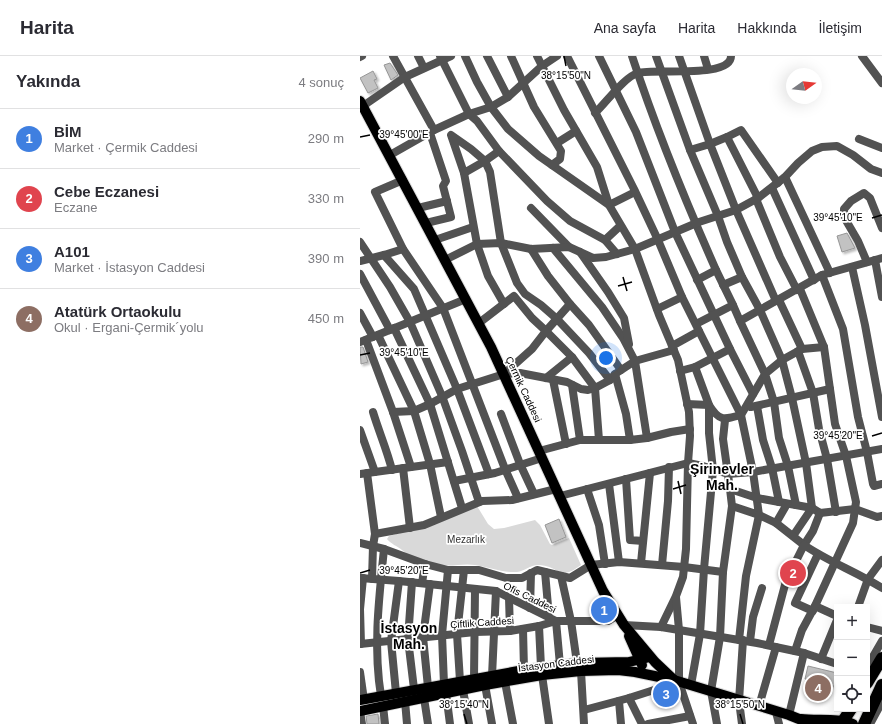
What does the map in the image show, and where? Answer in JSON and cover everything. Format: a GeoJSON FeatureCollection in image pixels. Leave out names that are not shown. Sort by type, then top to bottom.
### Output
{"type":"FeatureCollection","features":[{"type":"Feature","properties":{"kind":"highway"},"geometry":{"type":"LineString","coordinates":[[870,673],[882,658]]}},
{"type":"Feature","properties":{"kind":"highway"},"geometry":{"type":"LineString","coordinates":[[851,723],[882,685]]}},
{"type":"Feature","properties":{"kind":"highway"},"geometry":{"type":"LineString","coordinates":[[850,712],[851,723]]}},
{"type":"Feature","properties":{"kind":"main road","name":"Çermik Caddesi"},"geometry":{"type":"LineString","coordinates":[[361,105],[390,155],[479,323],[504,374],[603,591],[624,625],[650,657],[676,681]]}},
{"type":"Feature","properties":{"kind":"main road"},"geometry":{"type":"LineString","coordinates":[[624,625],[639,660],[649,675]]}},
{"type":"Feature","properties":{"kind":"main road"},"geometry":{"type":"LineString","coordinates":[[462,686],[474,679],[524,670],[542,671],[560,665],[579,667],[639,660],[650,657]]}},
{"type":"Feature","properties":{"kind":"main road","name":"İstasyon Caddesi"},"geometry":{"type":"LineString","coordinates":[[360,711],[382,701],[405,702],[424,698],[445,689],[505,682],[542,671],[579,667],[635,672],[676,681],[799,719],[851,723]]}},
{"type":"Feature","properties":{"kind":"main road"},"geometry":{"type":"LineString","coordinates":[[362,700],[382,701],[396,693],[428,687],[445,689]]}},
{"type":"Feature","properties":{"kind":"street"},"geometry":{"type":"LineString","coordinates":[[393,56],[432,132],[446,181],[443,186],[451,217],[426,223]]}},
{"type":"Feature","properties":{"kind":"street"},"geometry":{"type":"LineString","coordinates":[[418,56],[424,68]]}},
{"type":"Feature","properties":{"kind":"street"},"geometry":{"type":"LineString","coordinates":[[361,105],[441,58],[451,56]]}},
{"type":"Feature","properties":{"kind":"street"},"geometry":{"type":"LineString","coordinates":[[465,56],[491,107],[508,129],[539,156],[609,205]]}},
{"type":"Feature","properties":{"kind":"street"},"geometry":{"type":"LineString","coordinates":[[487,56],[508,97]]}},
{"type":"Feature","properties":{"kind":"street"},"geometry":{"type":"LineString","coordinates":[[511,56],[534,107],[562,154],[560,158],[552,165]]}},
{"type":"Feature","properties":{"kind":"street"},"geometry":{"type":"LineString","coordinates":[[537,56],[564,110],[597,167],[609,205],[635,250],[673,348],[688,404],[690,429],[688,505],[683,577],[676,596],[661,627]]}},
{"type":"Feature","properties":{"kind":"street"},"geometry":{"type":"LineString","coordinates":[[390,155],[445,125],[469,114],[491,107],[508,97],[542,66],[557,56]]}},
{"type":"Feature","properties":{"kind":"street"},"geometry":{"type":"LineString","coordinates":[[567,56],[658,240],[682,297],[713,358],[743,411],[760,515],[746,576],[744,640],[739,701],[742,724]]}},
{"type":"Feature","properties":{"kind":"street"},"geometry":{"type":"LineString","coordinates":[[599,56],[636,132],[675,232],[730,349],[753,394]]}},
{"type":"Feature","properties":{"kind":"street"},"geometry":{"type":"LineString","coordinates":[[632,56],[646,97],[695,223],[765,374],[774,402],[779,438],[788,466],[796,505]]}},
{"type":"Feature","properties":{"kind":"street"},"geometry":{"type":"LineString","coordinates":[[656,56],[690,150],[718,216],[727,242],[782,360],[806,463],[812,508],[793,536]]}},
{"type":"Feature","properties":{"kind":"street"},"geometry":{"type":"LineString","coordinates":[[680,56],[684,72],[710,144],[736,210],[800,350],[812,393],[827,459],[836,512]]}},
{"type":"Feature","properties":{"kind":"street"},"geometry":{"type":"LineString","coordinates":[[704,56],[708,69]]}},
{"type":"Feature","properties":{"kind":"street"},"geometry":{"type":"LineString","coordinates":[[595,113],[616,89],[637,73],[661,71],[700,71],[727,65],[731,56]]}},
{"type":"Feature","properties":{"kind":"street"},"geometry":{"type":"LineString","coordinates":[[862,56],[882,83]]}},
{"type":"Feature","properties":{"kind":"street"},"geometry":{"type":"LineString","coordinates":[[441,58],[469,114],[478,121],[500,151],[547,201],[570,221],[605,240],[618,254]]}},
{"type":"Feature","properties":{"kind":"street"},"geometry":{"type":"LineString","coordinates":[[445,125],[451,135],[464,174],[477,244],[488,276],[504,304]]}},
{"type":"Feature","properties":{"kind":"street"},"geometry":{"type":"LineString","coordinates":[[690,150],[710,144],[741,130],[775,186],[814,280]]}},
{"type":"Feature","properties":{"kind":"street"},"geometry":{"type":"LineString","coordinates":[[556,142],[576,131]]}},
{"type":"Feature","properties":{"kind":"street"},"geometry":{"type":"LineString","coordinates":[[451,135],[485,161],[490,172],[501,243],[517,283],[525,294],[557,319],[589,353],[615,375]]}},
{"type":"Feature","properties":{"kind":"street"},"geometry":{"type":"LineString","coordinates":[[727,137],[757,199],[780,256],[798,289],[824,347],[835,424],[846,456],[856,502],[853,523],[814,608],[802,630],[800,652],[799,719]]}},
{"type":"Feature","properties":{"kind":"street"},"geometry":{"type":"LineString","coordinates":[[858,139],[882,148]]}},
{"type":"Feature","properties":{"kind":"street"},"geometry":{"type":"LineString","coordinates":[[531,208],[569,247],[593,258],[635,250],[695,223],[736,210],[757,199],[775,186],[812,151],[822,147],[837,146],[853,155],[881,175]]}},
{"type":"Feature","properties":{"kind":"street"},"geometry":{"type":"LineString","coordinates":[[464,174],[500,151]]}},
{"type":"Feature","properties":{"kind":"street"},"geometry":{"type":"LineString","coordinates":[[785,177],[826,274],[843,329],[858,418],[867,452],[872,484],[874,486],[882,484]]}},
{"type":"Feature","properties":{"kind":"street"},"geometry":{"type":"LineString","coordinates":[[403,180],[375,192],[403,249],[443,308],[505,469],[518,498]]}},
{"type":"Feature","properties":{"kind":"street"},"geometry":{"type":"LineString","coordinates":[[609,205],[635,192]]}},
{"type":"Feature","properties":{"kind":"street"},"geometry":{"type":"LineString","coordinates":[[882,228],[870,198],[864,193],[851,201],[844,209],[844,217],[858,241],[875,260],[882,297]]}},
{"type":"Feature","properties":{"kind":"street"},"geometry":{"type":"LineString","coordinates":[[418,208],[447,201]]}},
{"type":"Feature","properties":{"kind":"street"},"geometry":{"type":"LineString","coordinates":[[605,240],[620,226]]}},
{"type":"Feature","properties":{"kind":"street"},"geometry":{"type":"LineString","coordinates":[[435,240],[473,227]]}},
{"type":"Feature","properties":{"kind":"street"},"geometry":{"type":"LineString","coordinates":[[360,242],[390,287],[410,322],[442,396],[479,502]]}},
{"type":"Feature","properties":{"kind":"street"},"geometry":{"type":"LineString","coordinates":[[445,260],[477,244],[501,243],[531,249],[569,247]]}},
{"type":"Feature","properties":{"kind":"street"},"geometry":{"type":"LineString","coordinates":[[553,248],[602,308],[623,338],[635,361],[646,438]]}},
{"type":"Feature","properties":{"kind":"street"},"geometry":{"type":"LineString","coordinates":[[360,261],[403,249]]}},
{"type":"Feature","properties":{"kind":"street"},"geometry":{"type":"LineString","coordinates":[[531,249],[548,276],[589,325],[615,375],[626,414],[630,440]]}},
{"type":"Feature","properties":{"kind":"street"},"geometry":{"type":"LineString","coordinates":[[580,252],[624,318],[631,353]]}},
{"type":"Feature","properties":{"kind":"street"},"geometry":{"type":"LineString","coordinates":[[384,255],[414,289],[457,389],[489,474]]}},
{"type":"Feature","properties":{"kind":"street"},"geometry":{"type":"LineString","coordinates":[[740,321],[826,274],[875,260]]}},
{"type":"Feature","properties":{"kind":"street"},"geometry":{"type":"LineString","coordinates":[[852,267],[882,417]]}},
{"type":"Feature","properties":{"kind":"street"},"geometry":{"type":"LineString","coordinates":[[697,280],[716,270]]}},
{"type":"Feature","properties":{"kind":"street"},"geometry":{"type":"LineString","coordinates":[[360,274],[392,329],[430,404],[462,508]]}},
{"type":"Feature","properties":{"kind":"street"},"geometry":{"type":"LineString","coordinates":[[723,286],[742,277]]}},
{"type":"Feature","properties":{"kind":"street"},"geometry":{"type":"LineString","coordinates":[[479,323],[514,296],[532,318],[572,357],[594,388],[599,440]]}},
{"type":"Feature","properties":{"kind":"street"},"geometry":{"type":"LineString","coordinates":[[657,309],[682,297]]}},
{"type":"Feature","properties":{"kind":"street"},"geometry":{"type":"LineString","coordinates":[[369,339],[466,299]]}},
{"type":"Feature","properties":{"kind":"street"},"geometry":{"type":"LineString","coordinates":[[504,374],[532,349],[570,304]]}},
{"type":"Feature","properties":{"kind":"street"},"geometry":{"type":"LineString","coordinates":[[393,412],[414,411],[457,389],[504,374],[520,373],[550,379],[588,390],[594,388],[635,361],[673,348],[714,315],[733,305]]}},
{"type":"Feature","properties":{"kind":"street"},"geometry":{"type":"LineString","coordinates":[[360,312],[393,412],[407,468],[410,528]]}},
{"type":"Feature","properties":{"kind":"street"},"geometry":{"type":"LineString","coordinates":[[369,339],[414,411],[430,464],[441,517]]}},
{"type":"Feature","properties":{"kind":"street"},"geometry":{"type":"LineString","coordinates":[[743,411],[765,374],[782,360],[800,350],[824,347]]}},
{"type":"Feature","properties":{"kind":"street"},"geometry":{"type":"LineString","coordinates":[[680,371],[695,367],[730,349]]}},
{"type":"Feature","properties":{"kind":"street"},"geometry":{"type":"LineString","coordinates":[[550,379],[572,357]]}},
{"type":"Feature","properties":{"kind":"street"},"geometry":{"type":"LineString","coordinates":[[695,367],[709,405],[716,416],[725,420]]}},
{"type":"Feature","properties":{"kind":"street"},"geometry":{"type":"LineString","coordinates":[[550,379],[566,444]]}},
{"type":"Feature","properties":{"kind":"street"},"geometry":{"type":"LineString","coordinates":[[572,385],[580,440]]}},
{"type":"Feature","properties":{"kind":"street"},"geometry":{"type":"LineString","coordinates":[[725,420],[757,406],[830,389]]}},
{"type":"Feature","properties":{"kind":"street"},"geometry":{"type":"LineString","coordinates":[[688,404],[709,405]]}},
{"type":"Feature","properties":{"kind":"street"},"geometry":{"type":"LineString","coordinates":[[691,686],[700,634],[713,470],[709,432],[709,405]]}},
{"type":"Feature","properties":{"kind":"street"},"geometry":{"type":"LineString","coordinates":[[757,406],[763,440],[783,503],[776,523]]}},
{"type":"Feature","properties":{"kind":"street"},"geometry":{"type":"LineString","coordinates":[[373,412],[378,431],[388,452],[392,470]]}},
{"type":"Feature","properties":{"kind":"street"},"geometry":{"type":"LineString","coordinates":[[500,414],[534,494]]}},
{"type":"Feature","properties":{"kind":"street"},"geometry":{"type":"LineString","coordinates":[[717,724],[711,691],[720,637],[723,572],[732,506],[723,439],[725,420]]}},
{"type":"Feature","properties":{"kind":"street"},"geometry":{"type":"LineString","coordinates":[[454,481],[489,474],[505,469],[566,444],[580,440],[630,440],[690,429]]}},
{"type":"Feature","properties":{"kind":"street"},"geometry":{"type":"LineString","coordinates":[[360,430],[375,534],[373,546],[376,579],[377,673],[385,724]]}},
{"type":"Feature","properties":{"kind":"street"},"geometry":{"type":"LineString","coordinates":[[375,534],[424,525],[482,501],[512,500],[534,494],[558,493],[587,489],[688,463],[728,474],[753,472],[882,449]]}},
{"type":"Feature","properties":{"kind":"street"},"geometry":{"type":"LineString","coordinates":[[367,473],[448,462]]}},
{"type":"Feature","properties":{"kind":"street"},"geometry":{"type":"LineString","coordinates":[[662,565],[668,501],[669,467]]}},
{"type":"Feature","properties":{"kind":"street"},"geometry":{"type":"LineString","coordinates":[[641,563],[650,472]]}},
{"type":"Feature","properties":{"kind":"street"},"geometry":{"type":"LineString","coordinates":[[626,479],[630,540],[643,540]]}},
{"type":"Feature","properties":{"kind":"street"},"geometry":{"type":"LineString","coordinates":[[609,484],[619,562]]}},
{"type":"Feature","properties":{"kind":"street"},"geometry":{"type":"LineString","coordinates":[[730,488],[757,498],[812,508],[820,513],[855,509],[877,517],[882,516]]}},
{"type":"Feature","properties":{"kind":"street"},"geometry":{"type":"LineString","coordinates":[[587,489],[599,525],[605,564]]}},
{"type":"Feature","properties":{"kind":"street"},"geometry":{"type":"LineString","coordinates":[[732,506],[760,515],[776,523],[818,554],[868,579],[882,588]]}},
{"type":"Feature","properties":{"kind":"street"},"geometry":{"type":"LineString","coordinates":[[759,706],[786,581],[804,545],[813,531],[820,513]]}},
{"type":"Feature","properties":{"kind":"street"},"geometry":{"type":"LineString","coordinates":[[360,543],[384,549],[425,564],[448,570],[479,570],[506,578],[522,578],[537,570],[570,578],[591,565],[619,562],[684,567],[723,572]]}},
{"type":"Feature","properties":{"kind":"street"},"geometry":{"type":"LineString","coordinates":[[376,579],[384,549]]}},
{"type":"Feature","properties":{"kind":"street"},"geometry":{"type":"LineString","coordinates":[[818,554],[795,603],[834,615]]}},
{"type":"Feature","properties":{"kind":"street"},"geometry":{"type":"LineString","coordinates":[[859,604],[868,579],[882,560]]}},
{"type":"Feature","properties":{"kind":"street"},"geometry":{"type":"LineString","coordinates":[[425,564],[426,584],[423,637],[428,687]]}},
{"type":"Feature","properties":{"kind":"street"},"geometry":{"type":"LineString","coordinates":[[448,570],[442,635],[445,689],[450,724]]}},
{"type":"Feature","properties":{"kind":"street"},"geometry":{"type":"LineString","coordinates":[[464,570],[457,634],[462,686],[470,724]]}},
{"type":"Feature","properties":{"kind":"street"},"geometry":{"type":"LineString","coordinates":[[545,572],[560,665]]}},
{"type":"Feature","properties":{"kind":"street"},"geometry":{"type":"LineString","coordinates":[[530,608],[531,573]]}},
{"type":"Feature","properties":{"kind":"street"},"geometry":{"type":"LineString","coordinates":[[561,576],[579,667],[584,710],[584,724]]}},
{"type":"Feature","properties":{"kind":"street"},"geometry":{"type":"LineString","coordinates":[[360,644],[361,578]]}},
{"type":"Feature","properties":{"kind":"street","name":"Ofis Caddesi"},"geometry":{"type":"LineString","coordinates":[[361,578],[496,591],[553,619],[571,621],[608,621],[618,615]]}},
{"type":"Feature","properties":{"kind":"street"},"geometry":{"type":"LineString","coordinates":[[396,693],[391,641],[398,581]]}},
{"type":"Feature","properties":{"kind":"street"},"geometry":{"type":"LineString","coordinates":[[412,582],[408,639],[414,690]]}},
{"type":"Feature","properties":{"kind":"street"},"geometry":{"type":"LineString","coordinates":[[744,640],[762,588]]}},
{"type":"Feature","properties":{"kind":"street"},"geometry":{"type":"LineString","coordinates":[[474,679],[475,589]]}},
{"type":"Feature","properties":{"kind":"street"},"geometry":{"type":"LineString","coordinates":[[492,676],[496,591]]}},
{"type":"Feature","properties":{"kind":"street"},"geometry":{"type":"LineString","coordinates":[[648,724],[692,720],[676,681],[679,630],[676,596]]}},
{"type":"Feature","properties":{"kind":"street"},"geometry":{"type":"LineString","coordinates":[[509,598],[510,631]]}},
{"type":"Feature","properties":{"kind":"street","name":"Çiftlik Caddesi"},"geometry":{"type":"LineString","coordinates":[[360,644],[475,632],[510,631],[539,626],[553,619]]}},
{"type":"Feature","properties":{"kind":"street"},"geometry":{"type":"LineString","coordinates":[[624,625],[661,627],[744,640],[800,652],[834,663]]}},
{"type":"Feature","properties":{"kind":"street"},"geometry":{"type":"LineString","coordinates":[[539,626],[542,671],[549,724]]}},
{"type":"Feature","properties":{"kind":"street"},"geometry":{"type":"LineString","coordinates":[[821,659],[834,627]]}},
{"type":"Feature","properties":{"kind":"street"},"geometry":{"type":"LineString","coordinates":[[870,628],[882,631]]}},
{"type":"Feature","properties":{"kind":"street"},"geometry":{"type":"LineString","coordinates":[[523,629],[524,670]]}},
{"type":"Feature","properties":{"kind":"street"},"geometry":{"type":"LineString","coordinates":[[870,671],[882,641]]}},
{"type":"Feature","properties":{"kind":"street"},"geometry":{"type":"LineString","coordinates":[[360,672],[362,700]]}},
{"type":"Feature","properties":{"kind":"street"},"geometry":{"type":"LineString","coordinates":[[584,710],[629,698],[676,681]]}},
{"type":"Feature","properties":{"kind":"street"},"geometry":{"type":"LineString","coordinates":[[505,682],[513,724]]}},
{"type":"Feature","properties":{"kind":"street"},"geometry":{"type":"LineString","coordinates":[[485,685],[492,724]]}},
{"type":"Feature","properties":{"kind":"street"},"geometry":{"type":"LineString","coordinates":[[424,698],[428,724]]}},
{"type":"Feature","properties":{"kind":"street"},"geometry":{"type":"LineString","coordinates":[[629,698],[642,724]]}},
{"type":"Feature","properties":{"kind":"street"},"geometry":{"type":"LineString","coordinates":[[618,701],[621,724]]}},
{"type":"Feature","properties":{"kind":"street"},"geometry":{"type":"LineString","coordinates":[[405,702],[407,724]]}},
{"type":"Feature","properties":{"kind":"street"},"geometry":{"type":"LineString","coordinates":[[870,724],[882,702]]}},
{"type":"Feature","properties":{"kind":"street"},"geometry":{"type":"LineString","coordinates":[[360,711],[362,724]]}},
{"type":"Feature","properties":{"kind":"street"},"geometry":{"type":"LineString","coordinates":[[776,712],[779,724]]}},
{"type":"Feature","properties":{"kind":"green space","name":"Mezarlık"},"geometry":{"type":"Polygon","coordinates":[[[477,506],[488,524],[494,529],[535,520],[540,525],[550,544],[552,545],[569,538],[581,565],[573,570],[563,573],[547,566],[540,565],[517,572],[511,572],[471,565],[437,565],[412,557],[387,539],[389,536],[427,526],[477,506]]]}},
{"type":"Feature","properties":{"kind":"building"},"geometry":{"type":"Polygon","coordinates":[[[390,63],[398,75],[391,80],[384,65],[390,63]]]}},
{"type":"Feature","properties":{"kind":"building"},"geometry":{"type":"Polygon","coordinates":[[[373,71],[377,79],[374,80],[378,88],[368,93],[360,78],[373,71]]]}},
{"type":"Feature","properties":{"kind":"building"},"geometry":{"type":"Polygon","coordinates":[[[847,233],[855,248],[842,252],[837,236],[847,233]]]}},
{"type":"Feature","properties":{"kind":"building"},"geometry":{"type":"Polygon","coordinates":[[[360,347],[363,347],[368,362],[361,364],[360,347]]]}},
{"type":"Feature","properties":{"kind":"building"},"geometry":{"type":"Polygon","coordinates":[[[559,519],[566,537],[552,543],[545,525],[559,519]]]}},
{"type":"Feature","properties":{"kind":"building"},"geometry":{"type":"Polygon","coordinates":[[[808,666],[834,672],[834,686],[805,679],[808,666]]]}},
{"type":"Feature","properties":{"kind":"building"},"geometry":{"type":"Polygon","coordinates":[[[378,714],[379,724],[367,724],[366,716],[378,714]]]}},
{"type":"Feature","properties":{"kind":"place","name":"Cebe Eczanesi"},"geometry":{"type":"Point","coordinates":[793,573]}},
{"type":"Feature","properties":{"kind":"place","name":"BİM"},"geometry":{"type":"Point","coordinates":[604,610]}},
{"type":"Feature","properties":{"kind":"place","name":"Atatürk Ortaokulu"},"geometry":{"type":"Point","coordinates":[818,688]}},
{"type":"Feature","properties":{"kind":"place","name":"A101"},"geometry":{"type":"Point","coordinates":[666,694]}},
{"type":"Feature","properties":{"kind":"district","name":"Şirinevler Mah."},"geometry":{"type":"Point","coordinates":[722,478]}},
{"type":"Feature","properties":{"kind":"district","name":"İstasyon Mah."},"geometry":{"type":"Point","coordinates":[409,636]}}]}
